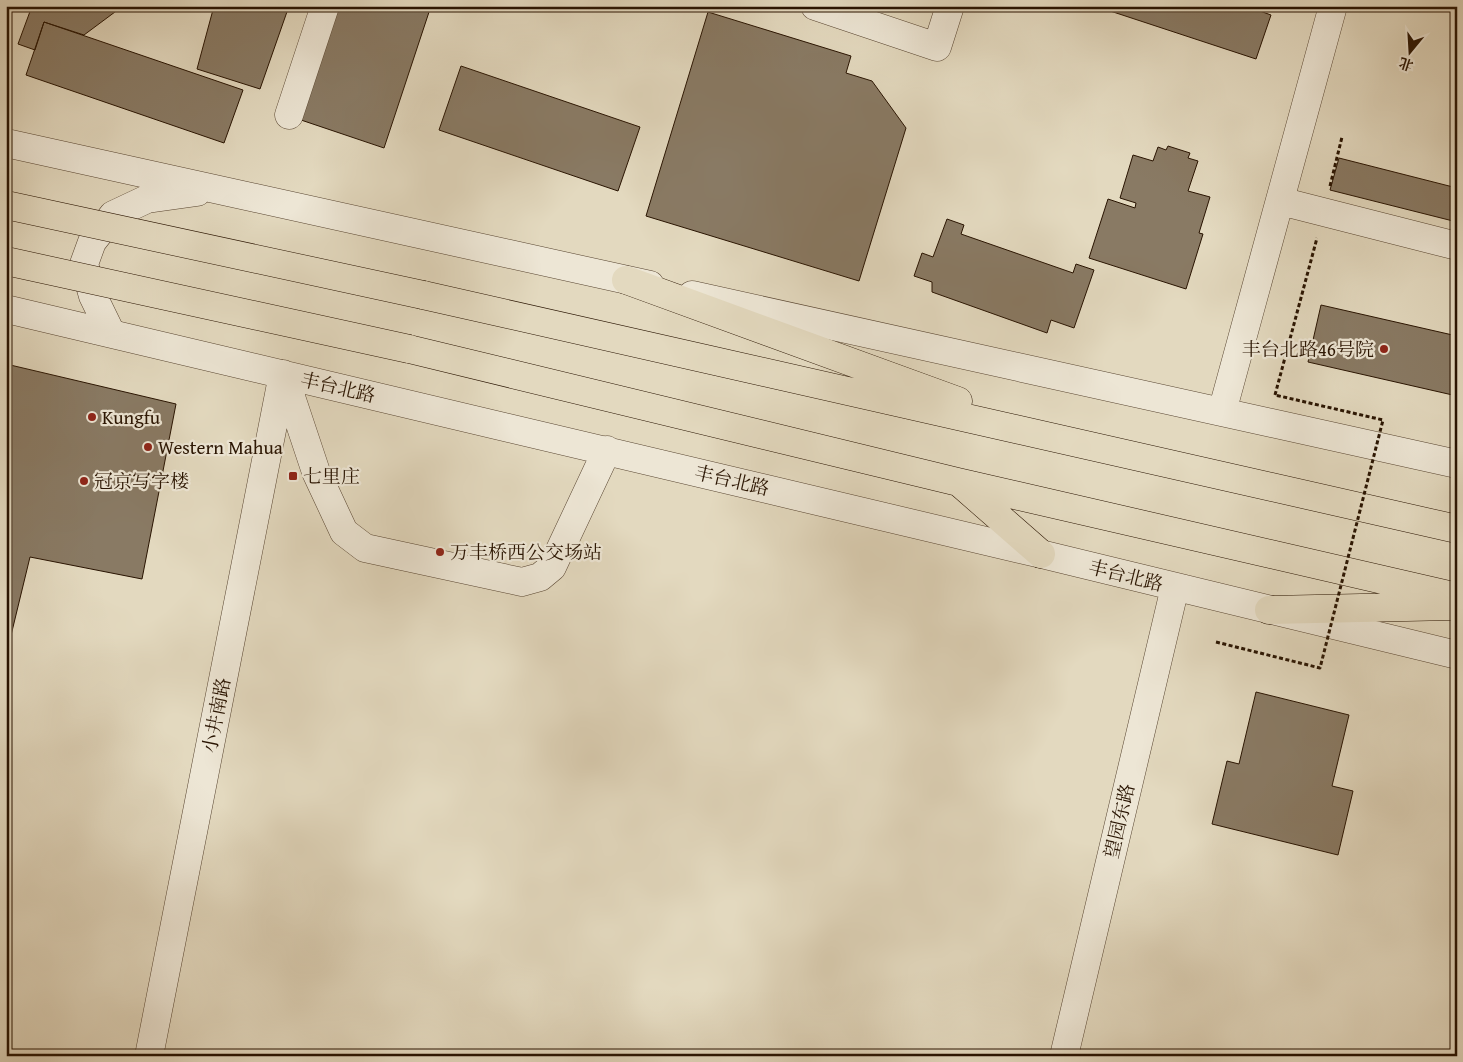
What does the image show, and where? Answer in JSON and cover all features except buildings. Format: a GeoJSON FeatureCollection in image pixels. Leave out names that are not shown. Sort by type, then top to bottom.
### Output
{"type":"FeatureCollection","features":[{"type":"Feature","properties":{"kind":"highway"},"geometry":{"type":"LineString","coordinates":[[6,205],[423,295],[1448,525]]}},
{"type":"Feature","properties":{"kind":"highway"},"geometry":{"type":"LineString","coordinates":[[6,261],[409,349],[958,482],[1457,597]]}},
{"type":"Feature","properties":{"kind":"highway"},"geometry":{"type":"LineString","coordinates":[[626,280],[1065,440]]}},
{"type":"Feature","properties":{"kind":"highway"},"geometry":{"type":"LineString","coordinates":[[958,482],[1041,554]]}},
{"type":"Feature","properties":{"kind":"highway"},"geometry":{"type":"LineString","coordinates":[[1269,610],[1457,606]]}},
{"type":"Feature","properties":{"kind":"street"},"geometry":{"type":"LineString","coordinates":[[289,114],[325,6]]}},
{"type":"Feature","properties":{"kind":"street"},"geometry":{"type":"LineString","coordinates":[[815,6],[937,47],[950,6]]}},
{"type":"Feature","properties":{"kind":"street"},"geometry":{"type":"LineString","coordinates":[[1222,412],[1333,6]]}},
{"type":"Feature","properties":{"kind":"street"},"geometry":{"type":"LineString","coordinates":[[6,143],[1457,464]]}},
{"type":"Feature","properties":{"kind":"street"},"geometry":{"type":"LineString","coordinates":[[110,333],[93,296],[84,264],[92,242],[113,215],[147,199],[216,190]]}},
{"type":"Feature","properties":{"kind":"street"},"geometry":{"type":"LineString","coordinates":[[1280,200],[1324,213],[1457,246]]}},
{"type":"Feature","properties":{"kind":"street","name":"丰台北路"},"geometry":{"type":"LineString","coordinates":[[6,308],[1457,655]]}},
{"type":"Feature","properties":{"kind":"street"},"geometry":{"type":"LineString","coordinates":[[283,374],[316,472],[344,532],[365,548],[522,582],[540,577],[552,566],[606,450]]}},
{"type":"Feature","properties":{"kind":"street","name":"小井南路"},"geometry":{"type":"LineString","coordinates":[[149,1056],[283,374]]}},
{"type":"Feature","properties":{"kind":"street","name":"望园东路"},"geometry":{"type":"LineString","coordinates":[[1064,1056],[1175,587]]}},
{"type":"Feature","properties":{"kind":"path"},"geometry":{"type":"LineString","coordinates":[[1216,642],[1320,668],[1383,420],[1275,394],[1324,213],[1342,137]]}},
{"type":"Feature","properties":{"kind":"place","name":"丰台北路46号院"},"geometry":{"type":"Point","coordinates":[1384,349]}},
{"type":"Feature","properties":{"kind":"place","name":"Kungfu"},"geometry":{"type":"Point","coordinates":[92,417]}},
{"type":"Feature","properties":{"kind":"place","name":"Western Mahua"},"geometry":{"type":"Point","coordinates":[148,447]}},
{"type":"Feature","properties":{"kind":"place","name":"七里庄"},"geometry":{"type":"Point","coordinates":[293,476]}},
{"type":"Feature","properties":{"kind":"place","name":"冠京写字楼"},"geometry":{"type":"Point","coordinates":[84,481]}},
{"type":"Feature","properties":{"kind":"place","name":"万丰桥西公交场站"},"geometry":{"type":"Point","coordinates":[440,552]}}]}
